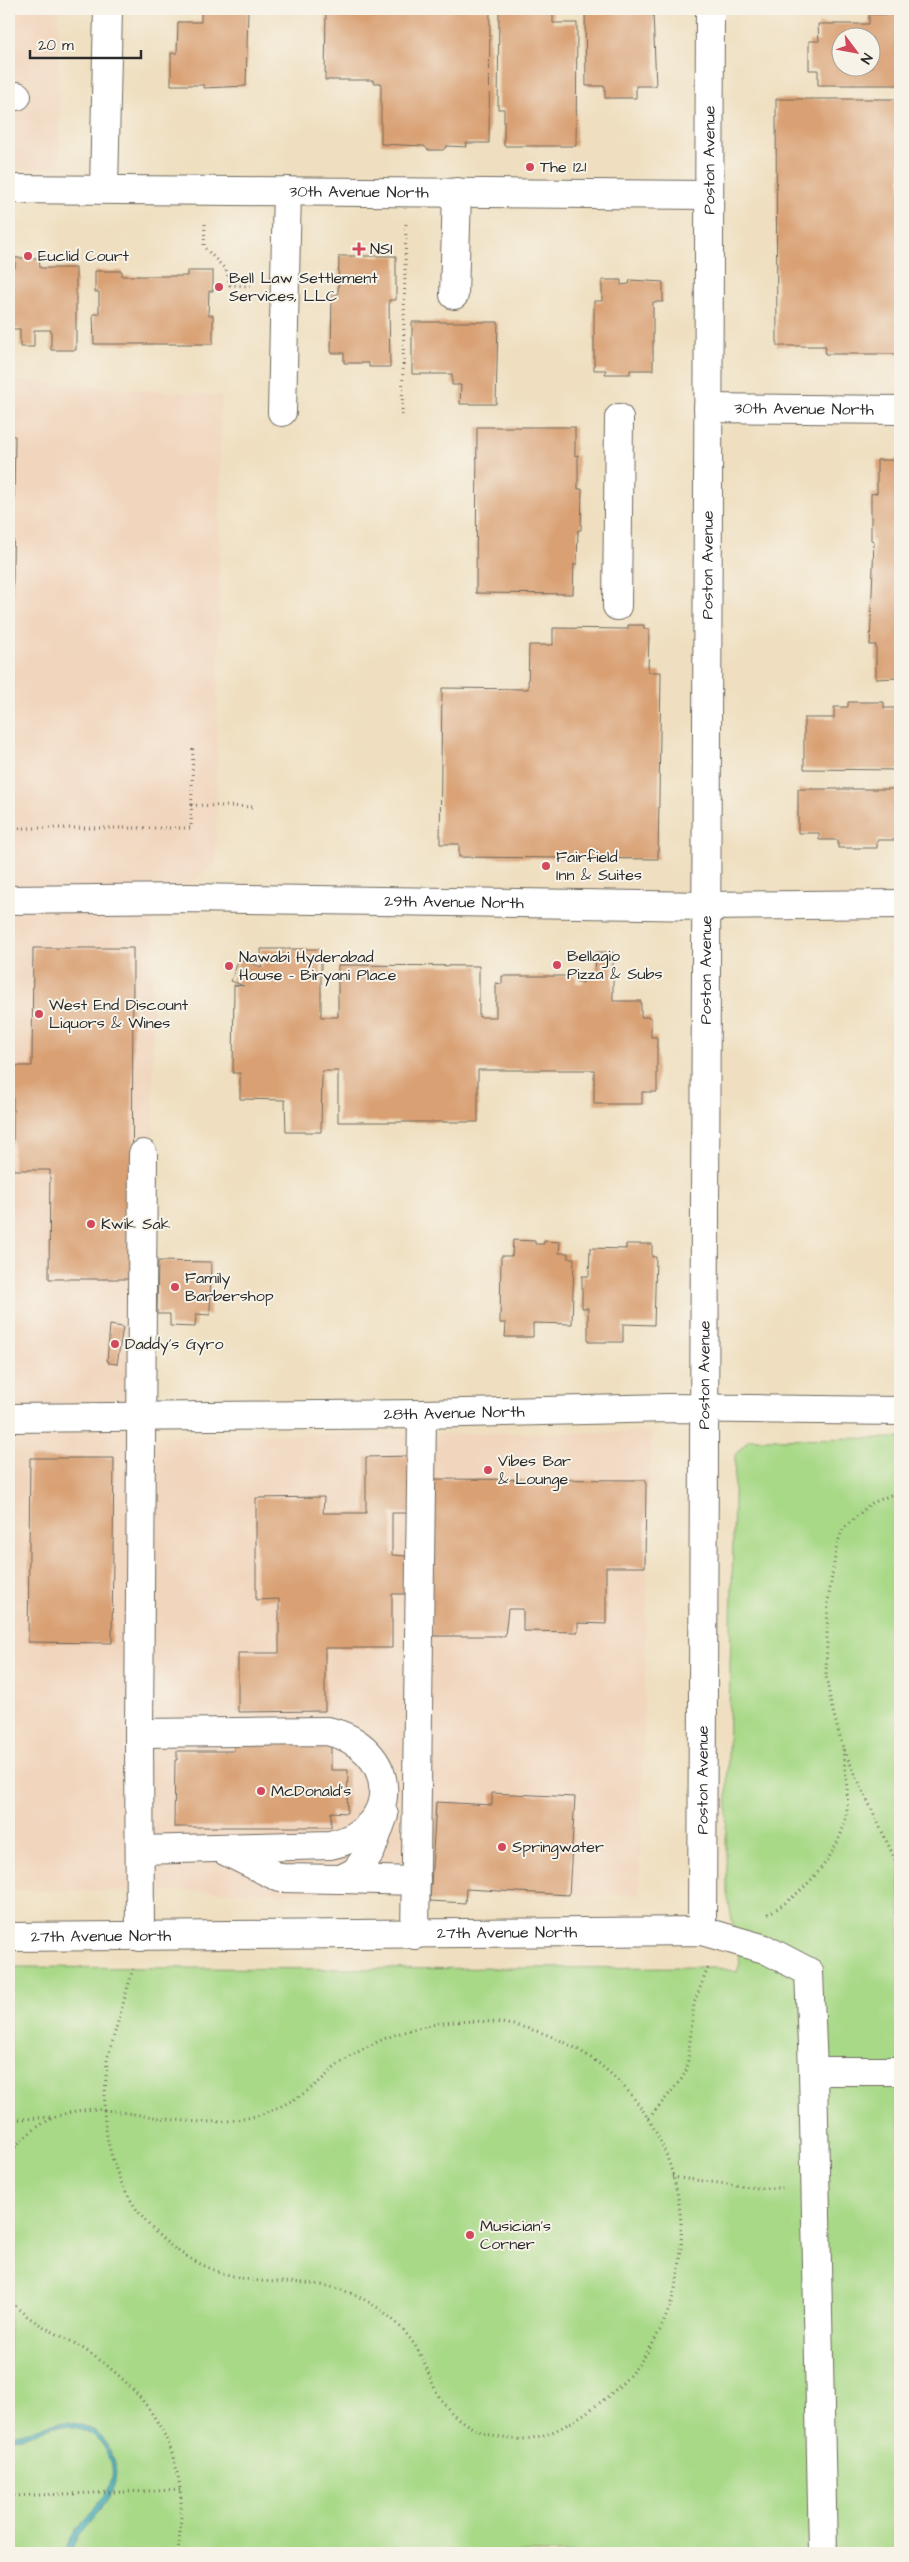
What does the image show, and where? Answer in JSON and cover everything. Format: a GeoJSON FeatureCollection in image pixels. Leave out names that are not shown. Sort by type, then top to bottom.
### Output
{"type":"FeatureCollection","features":[{"type":"Feature","properties":{"kind":"street"},"geometry":{"type":"LineString","coordinates":[[104,189],[108,9]]}},
{"type":"Feature","properties":{"kind":"street","name":"Poston Avenue"},"geometry":{"type":"LineString","coordinates":[[702,1931],[710,9]]}},
{"type":"Feature","properties":{"kind":"street","name":"30th Avenue North"},"geometry":{"type":"LineString","coordinates":[[9,189],[708,195]]}},
{"type":"Feature","properties":{"kind":"street"},"geometry":{"type":"LineString","coordinates":[[282,412],[287,191]]}},
{"type":"Feature","properties":{"kind":"street"},"geometry":{"type":"LineString","coordinates":[[454,295],[457,192]]}},
{"type":"Feature","properties":{"kind":"street","name":"30th Avenue North"},"geometry":{"type":"LineString","coordinates":[[708,408],[900,410]]}},
{"type":"Feature","properties":{"kind":"street"},"geometry":{"type":"LineString","coordinates":[[617,606],[619,418]]}},
{"type":"Feature","properties":{"kind":"street","name":"29th Avenue North"},"geometry":{"type":"LineString","coordinates":[[9,900],[197,898],[706,906],[900,904]]}},
{"type":"Feature","properties":{"kind":"street"},"geometry":{"type":"LineString","coordinates":[[138,1950],[143,1154]]}},
{"type":"Feature","properties":{"kind":"street","name":"28th Avenue North"},"geometry":{"type":"LineString","coordinates":[[9,1418],[422,1414],[668,1408],[704,1410],[900,1411]]}},
{"type":"Feature","properties":{"kind":"street"},"geometry":{"type":"LineString","coordinates":[[415,1935],[422,1414]]}},
{"type":"Feature","properties":{"kind":"street"},"geometry":{"type":"LineString","coordinates":[[139,1733],[327,1731],[350,1737],[366,1749],[383,1783],[383,1820],[371,1851],[355,1872],[341,1879]]}},
{"type":"Feature","properties":{"kind":"street"},"geometry":{"type":"LineString","coordinates":[[383,1783],[417,1805]]}},
{"type":"Feature","properties":{"kind":"street"},"geometry":{"type":"LineString","coordinates":[[140,1850],[330,1846],[348,1842],[363,1832],[375,1820],[382,1804],[383,1783]]}},
{"type":"Feature","properties":{"kind":"street"},"geometry":{"type":"LineString","coordinates":[[219,1848],[280,1878],[416,1881]]}},
{"type":"Feature","properties":{"kind":"street","name":"27th Avenue North"},"geometry":{"type":"LineString","coordinates":[[9,1937],[138,1950],[415,1935],[702,1931],[765,1949],[809,1972],[813,2071]]}},
{"type":"Feature","properties":{"kind":"street"},"geometry":{"type":"LineString","coordinates":[[823,2553],[813,2071],[900,2071]]}},
{"type":"Feature","properties":{"kind":"path"},"geometry":{"type":"LineString","coordinates":[[402,415],[407,191]]}},
{"type":"Feature","properties":{"kind":"path"},"geometry":{"type":"LineString","coordinates":[[205,221],[204,247],[226,270],[230,285],[285,287]]}},
{"type":"Feature","properties":{"kind":"path"},"geometry":{"type":"LineString","coordinates":[[9,828],[191,828],[193,747]]}},
{"type":"Feature","properties":{"kind":"path"},"geometry":{"type":"LineString","coordinates":[[191,805],[254,807]]}},
{"type":"Feature","properties":{"kind":"path"},"geometry":{"type":"LineString","coordinates":[[900,1490],[870,1504],[843,1529],[837,1544],[828,1601],[826,1676],[830,1704],[843,1748],[900,1870]]}},
{"type":"Feature","properties":{"kind":"path"},"geometry":{"type":"LineString","coordinates":[[9,2120],[54,2116],[75,2110],[104,2110],[195,2122],[217,2122],[258,2115],[290,2101],[318,2083],[345,2059],[389,2036],[436,2024],[484,2023],[517,2026],[540,2033],[595,2059],[625,2086],[649,2118],[662,2145],[672,2177],[681,2222],[680,2256],[673,2298],[656,2340],[648,2353],[629,2378],[612,2394],[573,2422],[539,2437],[508,2439],[481,2432],[458,2418],[438,2396],[420,2354],[412,2341],[403,2329],[375,2306],[339,2288],[309,2283],[260,2281],[210,2269],[184,2255],[157,2236],[138,2214],[123,2188],[111,2157],[104,2110],[107,2060],[138,1950]]}},
{"type":"Feature","properties":{"kind":"path"},"geometry":{"type":"LineString","coordinates":[[649,2118],[682,2080],[687,2069],[694,2003],[710,1963]]}},
{"type":"Feature","properties":{"kind":"path"},"geometry":{"type":"LineString","coordinates":[[9,2155],[30,2132],[54,2116]]}},
{"type":"Feature","properties":{"kind":"path"},"geometry":{"type":"LineString","coordinates":[[672,2177],[758,2188]]}},
{"type":"Feature","properties":{"kind":"path"},"geometry":{"type":"LineString","coordinates":[[9,2298],[28,2316],[100,2360],[135,2390],[158,2420],[168,2440],[180,2490],[178,2553]]}},
{"type":"Feature","properties":{"kind":"path"},"geometry":{"type":"LineString","coordinates":[[9,2496],[180,2490]]}},
{"type":"Feature","properties":{"kind":"shaded area"},"geometry":{"type":"Polygon","coordinates":[[[9,9],[58,9],[60,168],[9,168],[9,9]]]}},
{"type":"Feature","properties":{"kind":"shaded area"},"geometry":{"type":"Polygon","coordinates":[[[9,380],[221,396],[216,861],[152,916],[156,1436],[651,1432],[639,1895],[9,1890],[9,380]]]}},
{"type":"Feature","properties":{"kind":"green space"},"geometry":{"type":"Polygon","coordinates":[[[900,1438],[900,2553],[9,2553],[9,1967],[356,1969],[714,1967],[737,1972],[740,1962],[727,1893],[726,1842],[735,1455],[749,1439],[900,1438]]]}},
{"type":"Feature","properties":{"kind":"water"},"geometry":{"type":"Polygon","coordinates":[[[60,2422],[68,2422],[92,2430],[102,2437],[109,2448],[115,2465],[115,2480],[104,2504],[76,2539],[70,2553],[66,2553],[71,2539],[99,2503],[107,2491],[112,2478],[111,2464],[104,2447],[95,2437],[85,2431],[67,2426],[54,2426],[22,2437],[9,2438],[9,2435],[60,2422]]]}},
{"type":"Feature","properties":{"kind":"building"},"geometry":{"type":"Polygon","coordinates":[[[201,9],[248,9],[246,86],[204,88],[204,85],[171,85],[171,53],[177,53],[178,22],[201,22],[201,9]]]}},
{"type":"Feature","properties":{"kind":"building"},"geometry":{"type":"Polygon","coordinates":[[[326,9],[490,9],[489,143],[466,143],[467,147],[447,146],[443,150],[428,150],[424,146],[381,144],[381,83],[373,83],[373,80],[325,80],[326,9]]]}},
{"type":"Feature","properties":{"kind":"building"},"geometry":{"type":"Polygon","coordinates":[[[499,9],[553,9],[553,23],[577,23],[576,146],[504,146],[504,109],[498,109],[499,9]]]}},
{"type":"Feature","properties":{"kind":"building"},"geometry":{"type":"Polygon","coordinates":[[[585,9],[618,9],[618,13],[653,13],[656,86],[636,86],[636,98],[605,98],[605,86],[586,86],[585,9]]]}},
{"type":"Feature","properties":{"kind":"building"},"geometry":{"type":"Polygon","coordinates":[[[895,9],[900,9],[900,85],[818,85],[818,70],[809,70],[809,41],[819,41],[818,24],[869,24],[869,14],[894,15],[895,9]]]}},
{"type":"Feature","properties":{"kind":"building"},"geometry":{"type":"Polygon","coordinates":[[[776,99],[900,99],[900,354],[825,354],[826,346],[777,346],[776,99]]]}},
{"type":"Feature","properties":{"kind":"building"},"geometry":{"type":"Polygon","coordinates":[[[339,256],[396,256],[396,300],[389,300],[390,367],[369,367],[369,363],[344,363],[344,353],[331,353],[332,294],[338,294],[339,256]]]}},
{"type":"Feature","properties":{"kind":"building"},"geometry":{"type":"Polygon","coordinates":[[[15,258],[39,258],[40,268],[76,268],[76,350],[51,350],[51,330],[34,330],[34,347],[20,347],[20,329],[9,329],[9,268],[15,268],[15,258]]]}},
{"type":"Feature","properties":{"kind":"building"},"geometry":{"type":"Polygon","coordinates":[[[95,271],[122,271],[122,276],[187,276],[187,271],[213,271],[213,291],[209,291],[208,315],[213,315],[213,344],[94,344],[93,314],[99,314],[99,292],[95,292],[95,271]]]}},
{"type":"Feature","properties":{"kind":"building"},"geometry":{"type":"Polygon","coordinates":[[[602,280],[621,280],[621,285],[629,284],[630,280],[663,282],[663,302],[653,302],[653,370],[630,370],[630,374],[605,374],[606,370],[594,370],[594,301],[602,301],[602,280]]]}},
{"type":"Feature","properties":{"kind":"building"},"geometry":{"type":"Polygon","coordinates":[[[412,322],[498,322],[496,404],[460,404],[461,385],[452,385],[452,374],[412,374],[412,322]]]}},
{"type":"Feature","properties":{"kind":"building"},"geometry":{"type":"Polygon","coordinates":[[[477,427],[575,427],[575,456],[578,455],[578,489],[582,489],[581,530],[578,530],[577,564],[574,564],[573,594],[476,593],[477,427]]]}},
{"type":"Feature","properties":{"kind":"building"},"geometry":{"type":"Polygon","coordinates":[[[9,436],[15,436],[12,629],[9,629],[9,436]]]}},
{"type":"Feature","properties":{"kind":"building"},"geometry":{"type":"Polygon","coordinates":[[[898,456],[900,456],[900,682],[897,682],[897,678],[876,679],[876,645],[870,645],[874,541],[871,540],[871,494],[877,493],[877,460],[898,460],[898,456]]]}},
{"type":"Feature","properties":{"kind":"building"},"geometry":{"type":"Polygon","coordinates":[[[628,625],[644,625],[644,629],[649,629],[648,672],[661,672],[658,859],[459,857],[459,844],[440,844],[442,688],[528,689],[529,645],[553,645],[553,628],[628,629],[628,625]]]}},
{"type":"Feature","properties":{"kind":"building"},"geometry":{"type":"Polygon","coordinates":[[[848,702],[884,702],[884,708],[900,708],[900,770],[804,769],[804,718],[834,718],[834,707],[848,707],[848,702]]]}},
{"type":"Feature","properties":{"kind":"building"},"geometry":{"type":"Polygon","coordinates":[[[798,789],[900,789],[900,840],[877,840],[877,848],[838,848],[838,840],[819,840],[819,833],[798,833],[798,789]]]}},
{"type":"Feature","properties":{"kind":"building"},"geometry":{"type":"Polygon","coordinates":[[[33,948],[133,948],[132,1279],[49,1279],[50,1170],[13,1170],[13,1066],[32,1066],[33,948]]]}},
{"type":"Feature","properties":{"kind":"building"},"geometry":{"type":"Polygon","coordinates":[[[261,949],[321,949],[321,1017],[338,1017],[338,965],[479,966],[479,1017],[496,1017],[496,983],[502,984],[502,976],[576,976],[576,983],[583,983],[583,976],[595,977],[596,952],[613,952],[613,1001],[641,1001],[641,1017],[651,1017],[651,1037],[657,1037],[657,1092],[642,1092],[642,1104],[594,1104],[594,1070],[478,1070],[478,1122],[338,1122],[338,1071],[322,1071],[321,1132],[286,1132],[285,1100],[240,1099],[240,1073],[233,1073],[234,985],[244,986],[231,981],[239,959],[262,967],[261,949]]]}},
{"type":"Feature","properties":{"kind":"building"},"geometry":{"type":"Polygon","coordinates":[[[513,1240],[535,1241],[535,1244],[544,1244],[544,1241],[560,1242],[559,1253],[568,1253],[568,1258],[574,1258],[572,1324],[533,1323],[533,1337],[505,1337],[506,1323],[500,1323],[501,1256],[512,1256],[513,1240]]]}},
{"type":"Feature","properties":{"kind":"building"},"geometry":{"type":"Polygon","coordinates":[[[626,1244],[652,1244],[652,1257],[656,1257],[654,1325],[623,1324],[623,1342],[588,1342],[588,1308],[582,1308],[582,1276],[589,1276],[590,1248],[626,1249],[626,1244]]]}},
{"type":"Feature","properties":{"kind":"building"},"geometry":{"type":"Polygon","coordinates":[[[158,1261],[211,1262],[210,1315],[196,1314],[195,1327],[170,1326],[170,1314],[157,1314],[158,1261]]]}},
{"type":"Feature","properties":{"kind":"building","name":"Daddy's Gyro"},"geometry":{"type":"Polygon","coordinates":[[[110,1325],[123,1327],[117,1364],[108,1363],[109,1361],[107,1361],[110,1325]]]}},
{"type":"Feature","properties":{"kind":"building"},"geometry":{"type":"Polygon","coordinates":[[[411,1456],[411,1513],[392,1513],[392,1555],[406,1556],[406,1594],[392,1594],[392,1648],[325,1648],[325,1711],[238,1712],[238,1653],[279,1653],[279,1599],[256,1600],[256,1498],[324,1497],[323,1513],[366,1513],[366,1457],[411,1456]]]}},
{"type":"Feature","properties":{"kind":"building"},"geometry":{"type":"Polygon","coordinates":[[[30,1458],[114,1458],[112,1643],[28,1642],[30,1458]]]}},
{"type":"Feature","properties":{"kind":"building"},"geometry":{"type":"Polygon","coordinates":[[[427,1479],[646,1480],[645,1567],[606,1567],[606,1624],[578,1623],[578,1632],[523,1631],[523,1609],[508,1609],[505,1636],[432,1636],[427,1479]]]}},
{"type":"Feature","properties":{"kind":"building","name":"McDonald's"},"geometry":{"type":"Polygon","coordinates":[[[234,1744],[331,1744],[331,1770],[348,1770],[347,1813],[331,1812],[331,1827],[174,1827],[175,1760],[177,1760],[177,1751],[234,1751],[234,1744]]]}},
{"type":"Feature","properties":{"kind":"building","name":"Springwater"},"geometry":{"type":"Polygon","coordinates":[[[492,1793],[575,1797],[569,1895],[466,1889],[465,1903],[430,1901],[436,1802],[492,1805],[492,1793]]]}},
{"type":"Feature","properties":{"kind":"place","name":"The 121"},"geometry":{"type":"Point","coordinates":[530,167]}},
{"type":"Feature","properties":{"kind":"place","name":"NSI"},"geometry":{"type":"Point","coordinates":[359,249]}},
{"type":"Feature","properties":{"kind":"place","name":"Euclid Court"},"geometry":{"type":"Point","coordinates":[28,256]}},
{"type":"Feature","properties":{"kind":"place","name":"Bell Law Settlement Services, LLC"},"geometry":{"type":"Point","coordinates":[219,287]}},
{"type":"Feature","properties":{"kind":"place","name":"Fairfield Inn & Suites"},"geometry":{"type":"Point","coordinates":[546,866]}},
{"type":"Feature","properties":{"kind":"place","name":"Bellagio Pizza & Subs"},"geometry":{"type":"Point","coordinates":[557,965]}},
{"type":"Feature","properties":{"kind":"place","name":"Nawabi Hyderabad House - Biryani Place"},"geometry":{"type":"Point","coordinates":[229,966]}},
{"type":"Feature","properties":{"kind":"place","name":"West End Discount Liquors & Wines"},"geometry":{"type":"Point","coordinates":[39,1014]}},
{"type":"Feature","properties":{"kind":"place","name":"Kwik Sak"},"geometry":{"type":"Point","coordinates":[91,1224]}},
{"type":"Feature","properties":{"kind":"place","name":"Family Barbershop"},"geometry":{"type":"Point","coordinates":[175,1287]}},
{"type":"Feature","properties":{"kind":"place","name":"Daddy's Gyro"},"geometry":{"type":"Point","coordinates":[115,1344]}},
{"type":"Feature","properties":{"kind":"place","name":"Vibes Bar & Lounge"},"geometry":{"type":"Point","coordinates":[488,1470]}},
{"type":"Feature","properties":{"kind":"place","name":"McDonald's"},"geometry":{"type":"Point","coordinates":[261,1791]}},
{"type":"Feature","properties":{"kind":"place","name":"Springwater"},"geometry":{"type":"Point","coordinates":[502,1847]}},
{"type":"Feature","properties":{"kind":"place","name":"Musician's Corner"},"geometry":{"type":"Point","coordinates":[470,2235]}}]}
